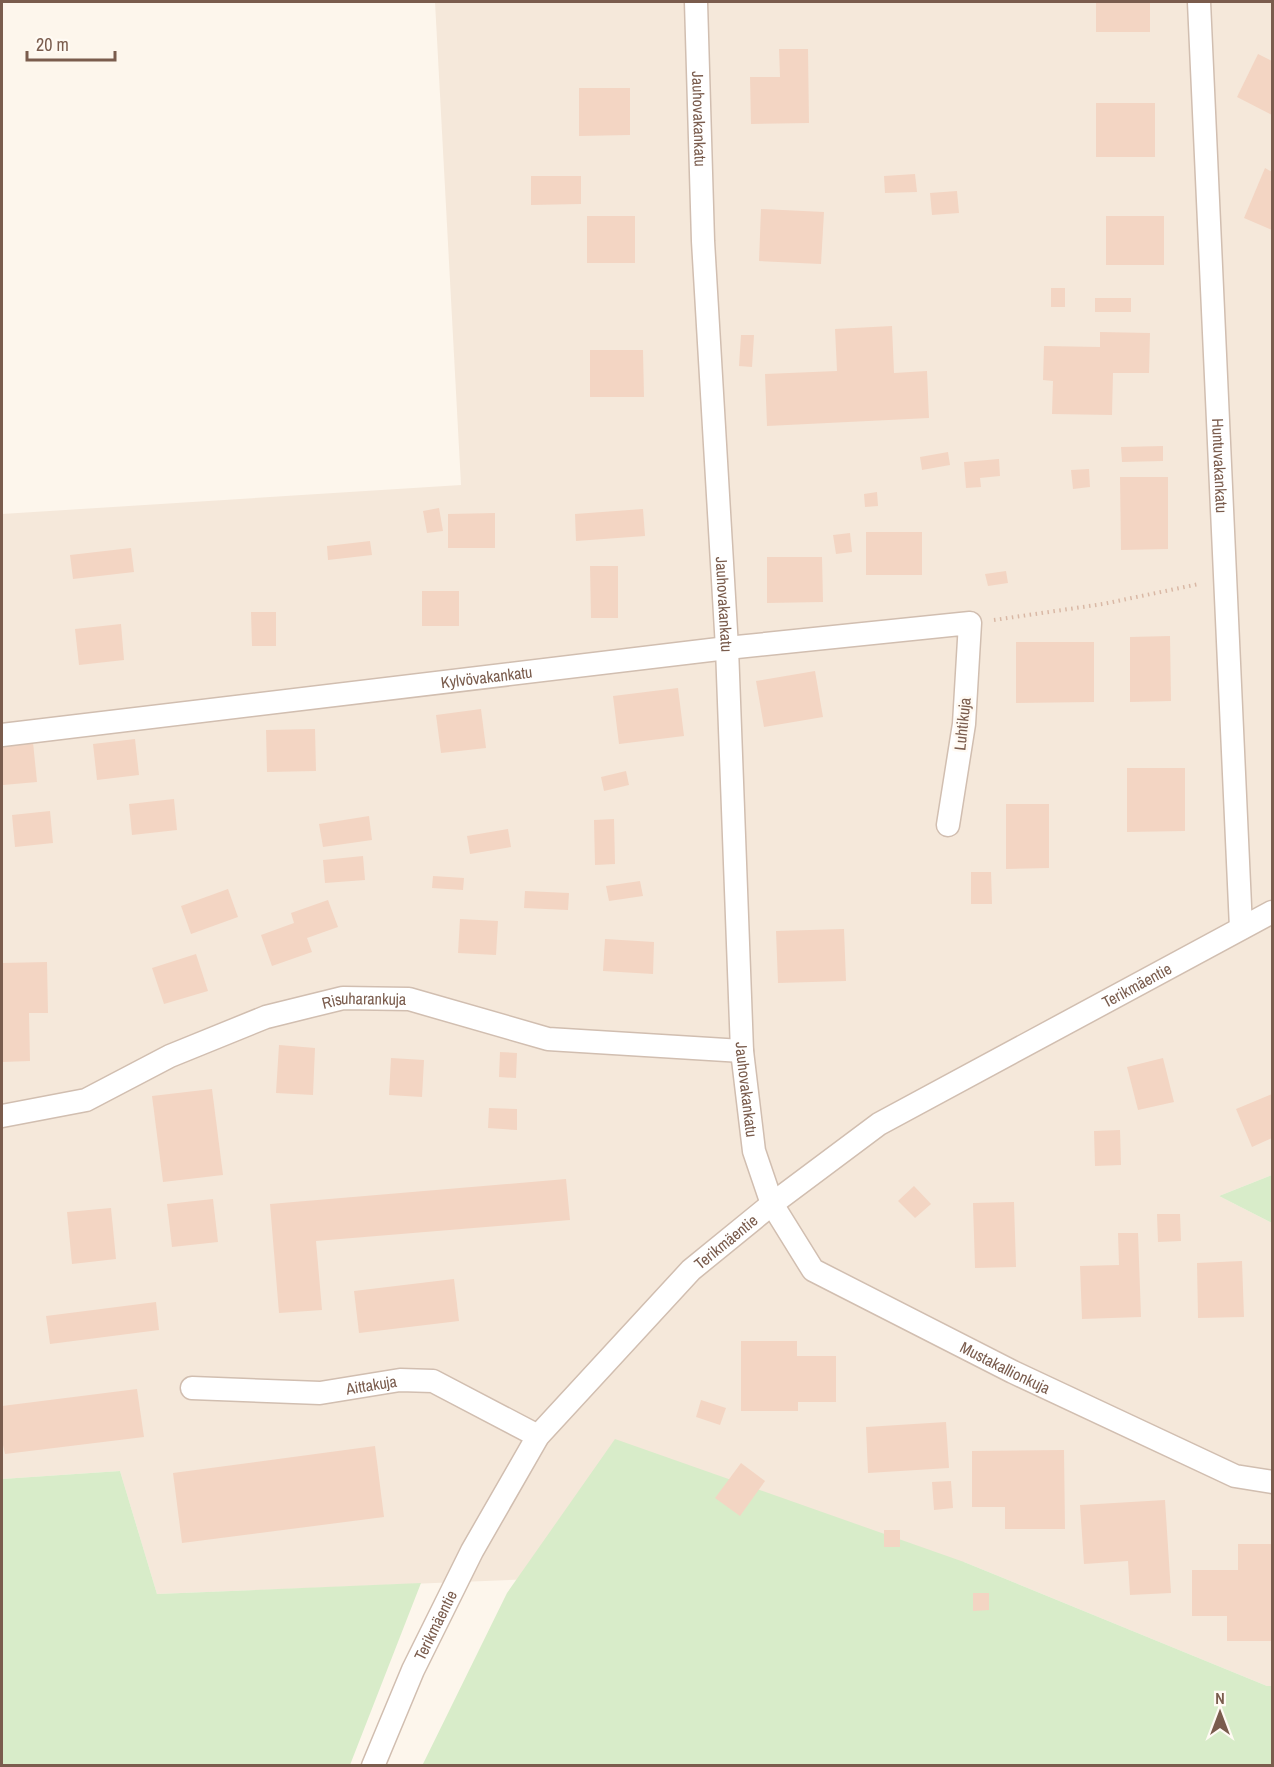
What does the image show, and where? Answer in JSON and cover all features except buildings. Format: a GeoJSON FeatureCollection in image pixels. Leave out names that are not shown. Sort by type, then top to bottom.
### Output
{"type":"FeatureCollection","features":[{"type":"Feature","properties":{"kind":"street","name":"Jauhovakankatu"},"geometry":{"type":"LineString","coordinates":[[696,2],[703,241],[727,648],[742,1051],[754,1151],[772,1204]]}},
{"type":"Feature","properties":{"kind":"street","name":"Huntuvakankatu"},"geometry":{"type":"LineString","coordinates":[[1199,2],[1241,928]]}},
{"type":"Feature","properties":{"kind":"street","name":"Kylvövakankatu"},"geometry":{"type":"LineString","coordinates":[[2,735],[727,648],[970,623]]}},
{"type":"Feature","properties":{"kind":"street","name":"Luhtikuja"},"geometry":{"type":"LineString","coordinates":[[948,825],[964,724],[970,623]]}},
{"type":"Feature","properties":{"kind":"street","name":"Terikmäentie"},"geometry":{"type":"LineString","coordinates":[[373,1766],[414,1670],[472,1551],[538,1436],[691,1270],[772,1204],[879,1124],[1272,912]]}},
{"type":"Feature","properties":{"kind":"street","name":"Risuharankuja"},"geometry":{"type":"LineString","coordinates":[[2,1116],[86,1100],[170,1056],[266,1017],[343,998],[409,999],[548,1039],[742,1051]]}},
{"type":"Feature","properties":{"kind":"street","name":"Mustakallionkuja"},"geometry":{"type":"LineString","coordinates":[[772,1204],[813,1270],[1013,1372],[1234,1476],[1272,1482]]}},
{"type":"Feature","properties":{"kind":"street","name":"Aittakuja"},"geometry":{"type":"LineString","coordinates":[[192,1388],[320,1393],[400,1380],[433,1381],[538,1436]]}},
{"type":"Feature","properties":{"kind":"path"},"geometry":{"type":"LineString","coordinates":[[970,623],[1103,604],[1226,578]]}},
{"type":"Feature","properties":{"kind":"shaded area"},"geometry":{"type":"Polygon","coordinates":[[[435,2],[1272,2],[1272,1175],[1219,1196],[1272,1223],[1272,1686],[1267,1686],[964,1562],[157,1594],[120,1471],[2,1479],[2,514],[461,485],[435,2]]]}},
{"type":"Feature","properties":{"kind":"green space"},"geometry":{"type":"Polygon","coordinates":[[[1272,1175],[1272,1223],[1219,1196],[1272,1175]]]}},
{"type":"Feature","properties":{"kind":"green space"},"geometry":{"type":"Polygon","coordinates":[[[615,1439],[964,1562],[1267,1686],[1272,1686],[1272,1765],[422,1766],[507,1593],[615,1439]]]}},
{"type":"Feature","properties":{"kind":"green space"},"geometry":{"type":"Polygon","coordinates":[[[120,1471],[157,1594],[421,1583],[350,1765],[2,1765],[2,1479],[120,1471]]]}}]}
